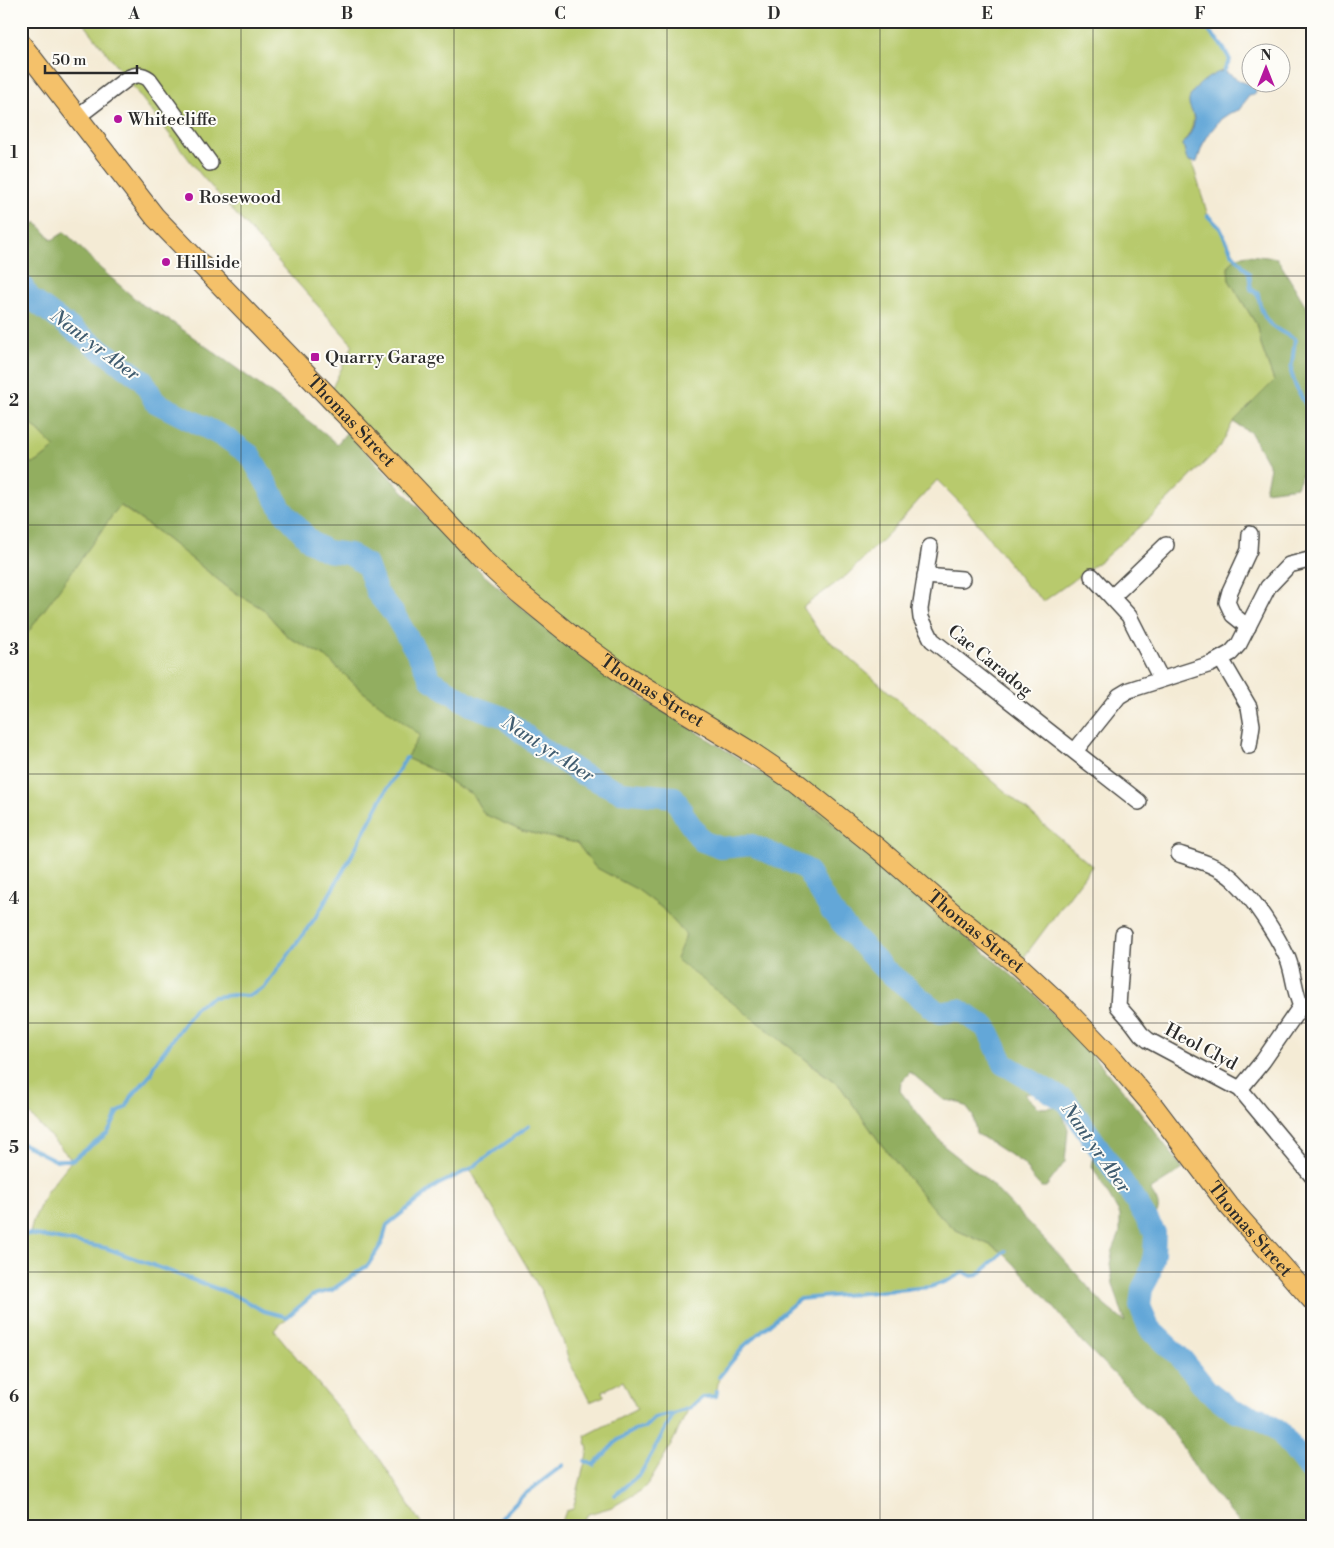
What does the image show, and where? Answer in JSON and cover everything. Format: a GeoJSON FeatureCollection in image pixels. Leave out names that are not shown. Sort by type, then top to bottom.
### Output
{"type":"FeatureCollection","features":[{"type":"Feature","properties":{"kind":"main road","name":"Thomas Street"},"geometry":{"type":"LineString","coordinates":[[21,44],[155,217],[484,561],[519,593],[573,637],[626,676],[751,752],[794,781],[1020,967],[1062,1006],[1112,1058],[1154,1107],[1229,1206],[1313,1302]]}},
{"type":"Feature","properties":{"kind":"street"},"geometry":{"type":"LineString","coordinates":[[77,117],[128,78],[133,75],[144,76],[149,79],[210,163]]}},
{"type":"Feature","properties":{"kind":"street"},"geometry":{"type":"LineString","coordinates":[[1248,627],[1233,615],[1227,602],[1230,591],[1249,550],[1250,534]]}},
{"type":"Feature","properties":{"kind":"street"},"geometry":{"type":"LineString","coordinates":[[1112,597],[1166,545]]}},
{"type":"Feature","properties":{"kind":"street","name":"Cae Caradog"},"geometry":{"type":"LineString","coordinates":[[930,547],[920,601],[921,618],[932,640],[1139,802]]}},
{"type":"Feature","properties":{"kind":"street"},"geometry":{"type":"LineString","coordinates":[[1075,752],[1118,696],[1130,690],[1221,659],[1231,653],[1239,644],[1268,587],[1289,565],[1313,559]]}},
{"type":"Feature","properties":{"kind":"street"},"geometry":{"type":"LineString","coordinates":[[925,576],[962,579]]}},
{"type":"Feature","properties":{"kind":"street"},"geometry":{"type":"LineString","coordinates":[[1092,576],[1136,626],[1161,679]]}},
{"type":"Feature","properties":{"kind":"street"},"geometry":{"type":"LineString","coordinates":[[1221,659],[1249,707],[1252,725],[1249,746]]}},
{"type":"Feature","properties":{"kind":"street"},"geometry":{"type":"LineString","coordinates":[[1179,854],[1210,865],[1233,879],[1263,915],[1288,960],[1296,994],[1307,1006],[1240,1089]]}},
{"type":"Feature","properties":{"kind":"street","name":"Heol Clyd"},"geometry":{"type":"LineString","coordinates":[[1123,934],[1118,1006],[1148,1040],[1240,1089],[1313,1177]]}},
{"type":"Feature","properties":{"kind":"green space"},"geometry":{"type":"Polygon","coordinates":[[[82,21],[1198,21],[1216,37],[1230,60],[1224,71],[1219,72],[1189,103],[1193,115],[1193,124],[1183,144],[1187,160],[1192,162],[1208,216],[1220,228],[1236,257],[1228,267],[1229,280],[1258,327],[1261,345],[1274,381],[1233,422],[1220,447],[1154,514],[1103,559],[1044,601],[1026,585],[967,510],[937,480],[890,532],[847,575],[803,607],[819,632],[1092,866],[1015,969],[760,766],[508,591],[323,406],[353,345],[201,175],[82,21]]]}},
{"type":"Feature","properties":{"kind":"green space"},"geometry":{"type":"Polygon","coordinates":[[[36,222],[52,240],[65,232],[101,269],[141,304],[172,322],[300,414],[337,444],[347,432],[485,576],[534,618],[576,652],[647,701],[756,769],[827,820],[1034,994],[1092,1055],[1135,1105],[1183,1169],[1150,1190],[1158,1204],[1158,1211],[1150,1226],[1155,1233],[1154,1254],[1149,1276],[1142,1289],[1140,1306],[1149,1328],[1182,1359],[1207,1390],[1234,1411],[1260,1418],[1280,1432],[1309,1470],[1313,1471],[1313,1527],[1243,1527],[1206,1484],[1161,1417],[1144,1404],[1083,1343],[1048,1300],[1015,1265],[1003,1253],[990,1245],[956,1230],[936,1212],[881,1144],[840,1086],[676,959],[686,935],[662,908],[638,890],[595,867],[577,843],[522,831],[484,814],[472,794],[435,771],[406,758],[420,735],[362,691],[326,657],[288,637],[263,609],[231,590],[158,532],[120,505],[21,642],[21,465],[37,462],[55,448],[21,413],[21,238],[36,222]],[[910,1072],[901,1082],[900,1091],[945,1147],[986,1179],[1065,1261],[1105,1306],[1125,1322],[1113,1284],[1110,1264],[1120,1233],[1120,1215],[1092,1166],[1096,1144],[1067,1102],[1048,1091],[1024,1094],[1039,1108],[1060,1107],[1068,1129],[1065,1162],[1046,1187],[1041,1187],[1031,1176],[1024,1164],[976,1133],[973,1116],[967,1108],[959,1102],[944,1100],[910,1072]]]}},
{"type":"Feature","properties":{"kind":"green space"},"geometry":{"type":"Polygon","coordinates":[[[1248,255],[1277,258],[1313,318],[1313,444],[1297,487],[1265,491],[1270,467],[1251,433],[1233,422],[1274,381],[1261,345],[1258,327],[1229,280],[1228,267],[1236,257],[1248,255]]]}},
{"type":"Feature","properties":{"kind":"green space"},"geometry":{"type":"Polygon","coordinates":[[[21,413],[55,448],[37,462],[21,465],[21,413]]]}},
{"type":"Feature","properties":{"kind":"green space"},"geometry":{"type":"Polygon","coordinates":[[[119,505],[158,532],[231,590],[263,609],[288,637],[326,657],[362,691],[421,735],[406,758],[435,771],[472,794],[484,814],[522,831],[577,843],[595,867],[638,890],[662,908],[790,1046],[840,1086],[881,1144],[936,1212],[956,1230],[1003,1253],[978,1275],[972,1276],[964,1272],[930,1287],[799,1299],[745,1345],[719,1377],[716,1396],[703,1397],[689,1408],[671,1445],[649,1482],[642,1490],[612,1507],[588,1514],[585,1519],[588,1527],[560,1527],[566,1511],[573,1509],[588,1450],[585,1436],[637,1409],[623,1381],[603,1391],[604,1396],[590,1402],[569,1361],[562,1338],[551,1319],[541,1291],[470,1169],[437,1185],[387,1225],[382,1243],[368,1265],[332,1290],[313,1295],[274,1330],[380,1459],[423,1527],[24,1527],[21,1512],[21,1235],[30,1234],[33,1221],[47,1191],[72,1160],[21,1105],[21,642],[119,505]]]}},
{"type":"Feature","properties":{"kind":"water"},"geometry":{"type":"Polygon","coordinates":[[[1224,71],[1242,82],[1242,92],[1256,92],[1254,95],[1249,96],[1239,110],[1221,119],[1203,144],[1197,162],[1192,162],[1187,160],[1183,144],[1191,132],[1194,122],[1189,99],[1196,88],[1219,72],[1224,71]]]}},
{"type":"Feature","properties":{"kind":"waterway"},"geometry":{"type":"LineString","coordinates":[[1198,21],[1216,39],[1227,54],[1230,60],[1224,71]]}},
{"type":"Feature","properties":{"kind":"waterway"},"geometry":{"type":"LineString","coordinates":[[1208,216],[1220,228],[1232,253],[1249,273],[1251,289],[1258,294],[1265,317],[1273,327],[1295,339],[1291,372],[1296,387],[1313,418]]}},
{"type":"Feature","properties":{"kind":"waterway","name":"Nant yr Aber"},"geometry":{"type":"LineString","coordinates":[[21,287],[23,287],[30,298],[143,380],[155,402],[226,438],[250,455],[282,510],[311,542],[327,551],[349,554],[367,565],[377,593],[394,614],[431,680],[472,706],[503,717],[540,747],[582,774],[621,792],[674,797],[702,841],[721,848],[752,845],[806,869],[832,912],[883,968],[939,1013],[959,1010],[987,1028],[1004,1064],[1067,1102],[1137,1203],[1155,1233],[1154,1254],[1149,1276],[1142,1289],[1140,1306],[1149,1328],[1182,1359],[1207,1390],[1234,1411],[1260,1418],[1280,1432],[1309,1470],[1313,1471]]}},
{"type":"Feature","properties":{"kind":"waterway"},"geometry":{"type":"LineString","coordinates":[[21,1143],[55,1160],[72,1160],[108,1133],[118,1113],[127,1106],[132,1096],[151,1074],[154,1065],[196,1007],[213,997],[249,996],[264,988],[318,914],[406,758]]}},
{"type":"Feature","properties":{"kind":"waterway"},"geometry":{"type":"LineString","coordinates":[[21,1235],[30,1234],[106,1248],[234,1295],[264,1311],[287,1317],[313,1295],[332,1290],[368,1265],[382,1243],[387,1225],[437,1185],[470,1169],[529,1126]]}},
{"type":"Feature","properties":{"kind":"waterway"},"geometry":{"type":"LineString","coordinates":[[719,1377],[745,1345],[799,1299],[930,1287],[964,1272],[972,1276],[978,1275],[1005,1251]]}},
{"type":"Feature","properties":{"kind":"waterway"},"geometry":{"type":"LineString","coordinates":[[585,1461],[594,1465],[618,1440],[634,1430],[644,1428],[654,1418],[689,1408],[703,1397],[716,1396],[717,1391]]}},
{"type":"Feature","properties":{"kind":"waterway"},"geometry":{"type":"LineString","coordinates":[[615,1495],[641,1473],[673,1415]]}},
{"type":"Feature","properties":{"kind":"waterway"},"geometry":{"type":"LineString","coordinates":[[492,1527],[520,1498],[563,1465]]}},
{"type":"Feature","properties":{"kind":"place","name":"Whitecliffe"},"geometry":{"type":"Point","coordinates":[118,119]}},
{"type":"Feature","properties":{"kind":"place","name":"Rosewood"},"geometry":{"type":"Point","coordinates":[189,197]}},
{"type":"Feature","properties":{"kind":"place","name":"Hillside"},"geometry":{"type":"Point","coordinates":[166,262]}},
{"type":"Feature","properties":{"kind":"place","name":"Quarry Garage"},"geometry":{"type":"Point","coordinates":[315,357]}}]}
